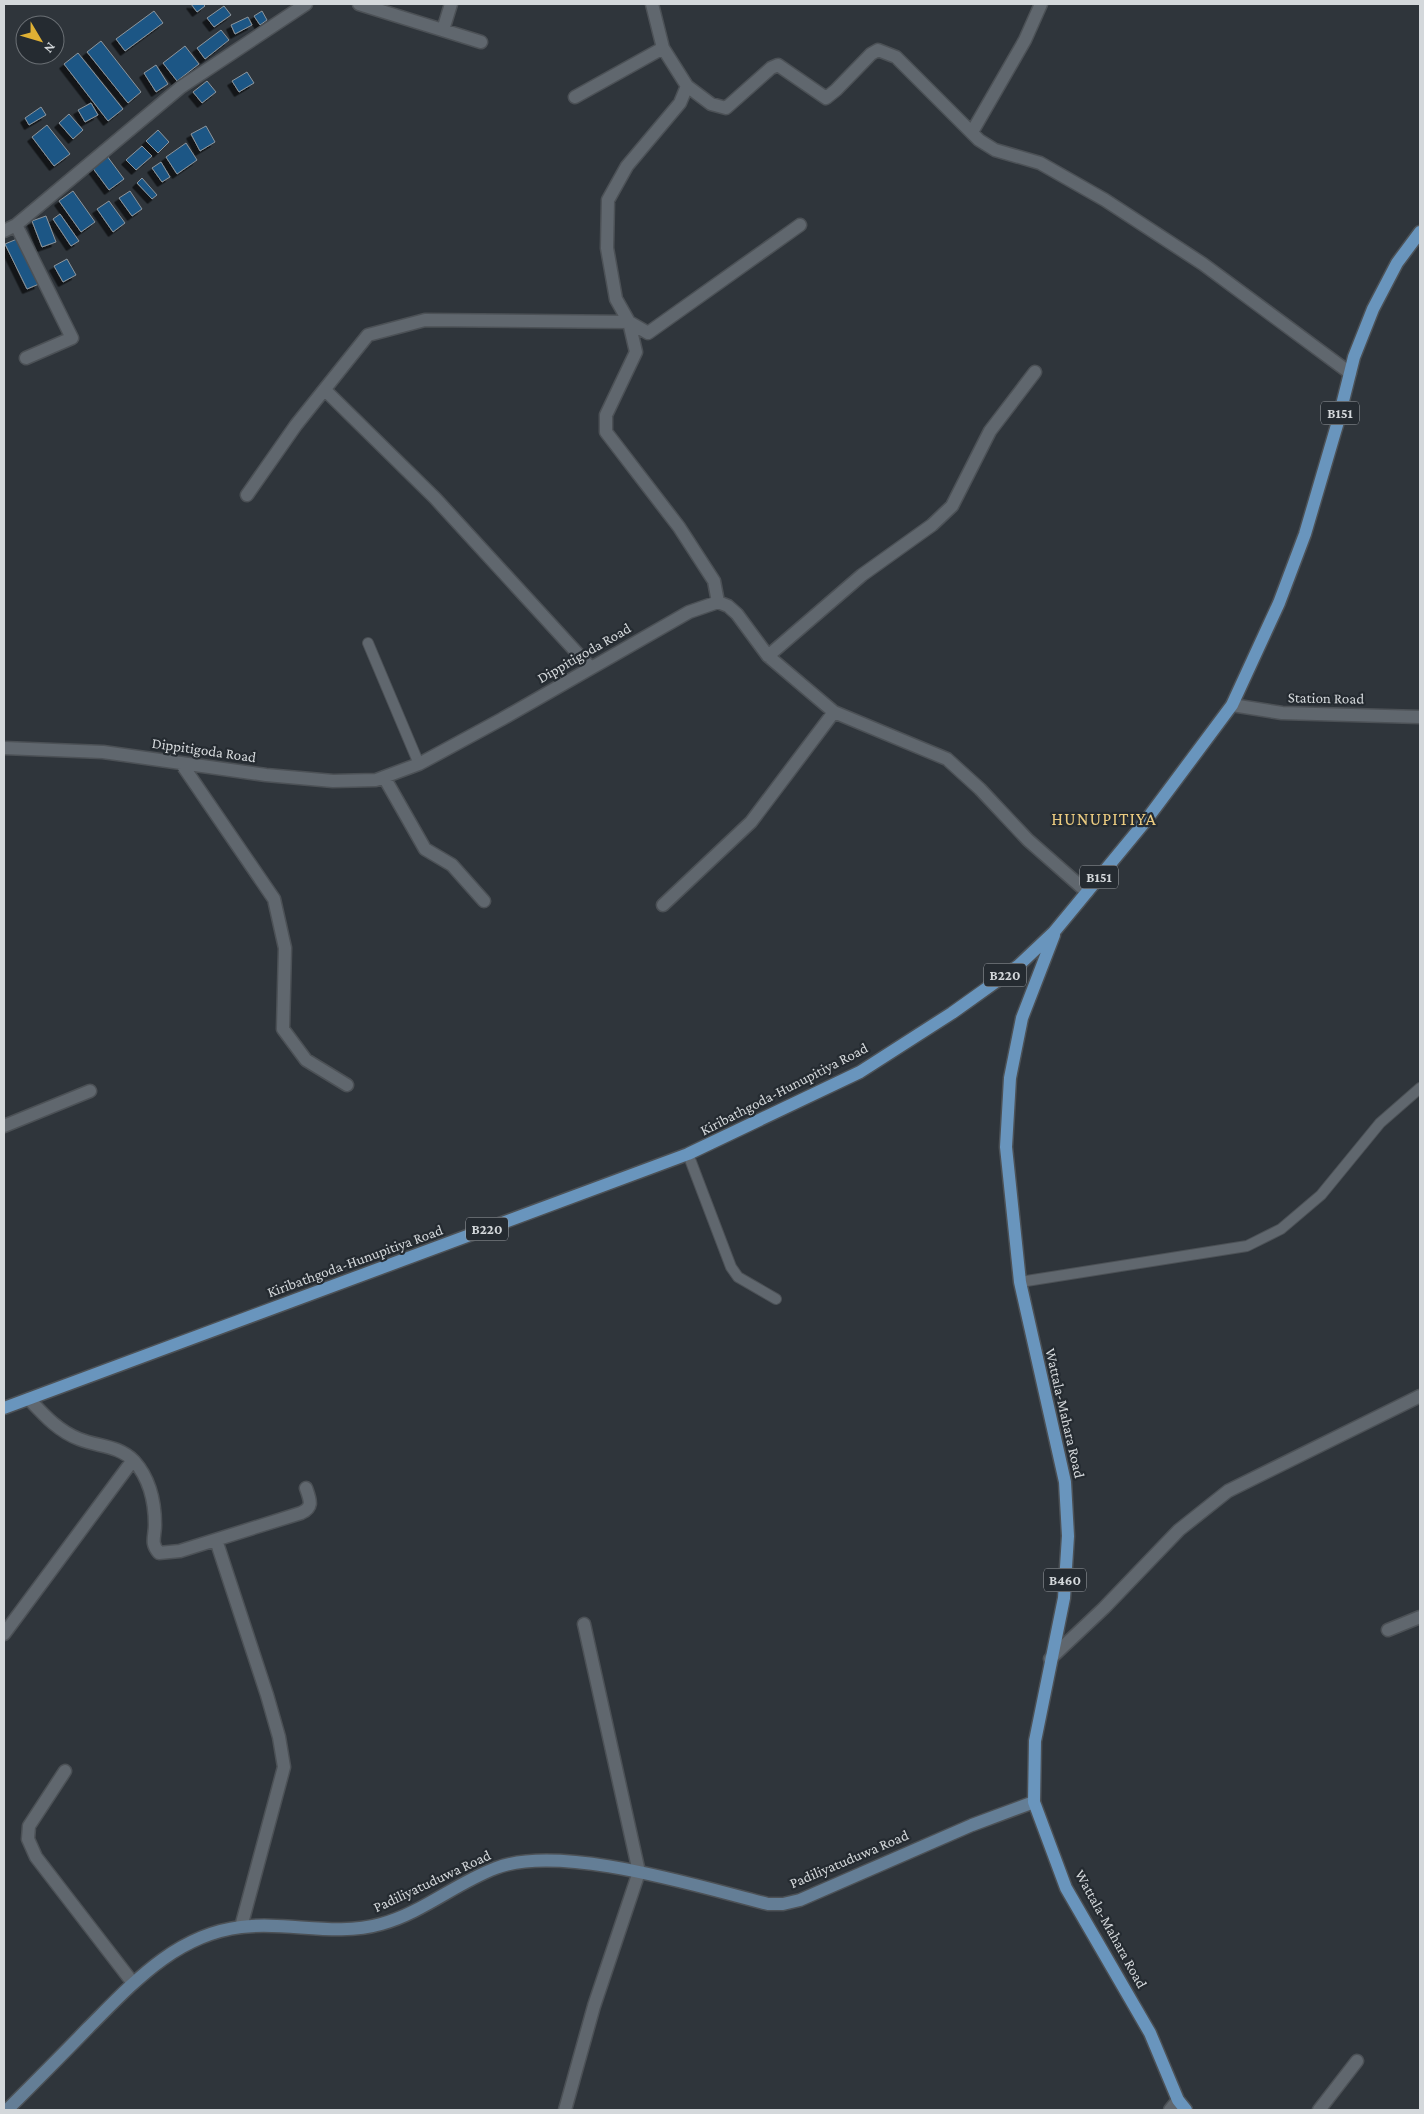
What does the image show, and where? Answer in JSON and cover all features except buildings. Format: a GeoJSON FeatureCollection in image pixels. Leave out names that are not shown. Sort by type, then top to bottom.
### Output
{"type":"FeatureCollection","features":[{"type":"Feature","properties":{"kind":"main road","name":"Kiribathgoda-Hunupitiya Road"},"geometry":{"type":"LineString","coordinates":[[4,1408],[688,1154],[860,1072],[952,1013],[1018,966],[1054,932],[1144,823],[1232,705],[1279,603],[1305,534],[1350,372],[1373,310],[1397,263],[1420,232]]}},
{"type":"Feature","properties":{"kind":"main road","name":"Wattala-Mahara Road"},"geometry":{"type":"LineString","coordinates":[[1054,932],[1022,1018],[1010,1078],[1006,1147],[1020,1282],[1065,1482],[1068,1536],[1064,1598],[1050,1659],[1035,1741],[1034,1802],[1066,1888],[1150,2033],[1182,2105]]}},
{"type":"Feature","properties":{"kind":"street"},"geometry":{"type":"LineString","coordinates":[[4,231],[16,226],[181,86],[306,4]]}},
{"type":"Feature","properties":{"kind":"street"},"geometry":{"type":"LineString","coordinates":[[359,4],[481,42]]}},
{"type":"Feature","properties":{"kind":"street"},"geometry":{"type":"LineString","coordinates":[[443,30],[451,4]]}},
{"type":"Feature","properties":{"kind":"street"},"geometry":{"type":"LineString","coordinates":[[652,4],[663,48],[687,86],[711,104],[726,108],[771,68],[778,65],[826,98],[878,50],[896,57],[972,132],[995,150],[1040,163],[1105,200],[1203,264],[1350,372]]}},
{"type":"Feature","properties":{"kind":"street"},"geometry":{"type":"LineString","coordinates":[[972,132],[1042,4]]}},
{"type":"Feature","properties":{"kind":"street"},"geometry":{"type":"LineString","coordinates":[[575,97],[663,48]]}},
{"type":"Feature","properties":{"kind":"street"},"geometry":{"type":"LineString","coordinates":[[687,86],[680,103],[627,166],[608,200],[607,248],[616,299],[629,322],[636,352],[606,415],[606,432],[679,527],[714,581],[718,602],[728,606],[737,614],[768,656],[834,712],[947,760],[980,789],[1028,840],[1086,892]]}},
{"type":"Feature","properties":{"kind":"street"},"geometry":{"type":"LineString","coordinates":[[247,495],[296,425],[326,391],[342,366],[368,336],[425,320],[629,322],[648,333],[800,225]]}},
{"type":"Feature","properties":{"kind":"street"},"geometry":{"type":"LineString","coordinates":[[16,226],[72,338],[26,358]]}},
{"type":"Feature","properties":{"kind":"street"},"geometry":{"type":"LineString","coordinates":[[768,656],[862,575],[932,525],[952,506],[990,431],[1035,372]]}},
{"type":"Feature","properties":{"kind":"street"},"geometry":{"type":"LineString","coordinates":[[326,391],[435,498],[590,667]]}},
{"type":"Feature","properties":{"kind":"street","name":"Dippitigoda Road"},"geometry":{"type":"LineString","coordinates":[[4,748],[103,752],[266,775],[333,781],[376,780],[419,764],[502,719],[689,612],[718,602]]}},
{"type":"Feature","properties":{"kind":"street","name":"Station Road"},"geometry":{"type":"LineString","coordinates":[[1232,705],[1282,713],[1420,717]]}},
{"type":"Feature","properties":{"kind":"street"},"geometry":{"type":"LineString","coordinates":[[663,905],[750,822],[834,712]]}},
{"type":"Feature","properties":{"kind":"street"},"geometry":{"type":"LineString","coordinates":[[181,763],[274,899],[285,948],[283,1029],[306,1060],[347,1085]]}},
{"type":"Feature","properties":{"kind":"street"},"geometry":{"type":"LineString","coordinates":[[384,777],[425,849],[452,865],[484,901]]}},
{"type":"Feature","properties":{"kind":"street"},"geometry":{"type":"LineString","coordinates":[[4,1126],[90,1091]]}},
{"type":"Feature","properties":{"kind":"street"},"geometry":{"type":"LineString","coordinates":[[1050,1659],[1104,1608],[1178,1530],[1228,1491],[1420,1396]]}},
{"type":"Feature","properties":{"kind":"street"},"geometry":{"type":"LineString","coordinates":[[29,1399],[63,1432],[80,1440],[118,1448],[133,1460],[144,1474],[153,1499],[155,1527],[152,1541],[159,1553],[180,1551],[308,1509],[311,1504],[306,1488]]}},
{"type":"Feature","properties":{"kind":"street"},"geometry":{"type":"LineString","coordinates":[[4,1634],[133,1460]]}},
{"type":"Feature","properties":{"kind":"street"},"geometry":{"type":"LineString","coordinates":[[216,1540],[267,1695],[279,1738],[284,1766],[241,1927]]}},
{"type":"Feature","properties":{"kind":"street"},"geometry":{"type":"LineString","coordinates":[[1388,1630],[1420,1617]]}},
{"type":"Feature","properties":{"kind":"street"},"geometry":{"type":"LineString","coordinates":[[565,2110],[594,2006],[639,1872],[584,1624]]}},
{"type":"Feature","properties":{"kind":"street"},"geometry":{"type":"LineString","coordinates":[[65,1771],[29,1826],[28,1838],[36,1857],[133,1983]]}},
{"type":"Feature","properties":{"kind":"street","name":"Padiliyatuduwa Road"},"geometry":{"type":"LineString","coordinates":[[7,2110],[133,1983],[168,1954],[190,1942],[241,1927],[352,1928],[381,1924],[498,1867],[532,1862],[562,1861],[639,1872],[768,1904],[783,1904],[800,1900],[935,1840],[1034,1802]]}},
{"type":"Feature","properties":{"kind":"street"},"geometry":{"type":"LineString","coordinates":[[1319,2110],[1357,2061]]}},
{"type":"Feature","properties":{"kind":"street"},"geometry":{"type":"LineString","coordinates":[[1170,2110],[1182,2105]]}},
{"type":"Feature","properties":{"kind":"lane"},"geometry":{"type":"LineString","coordinates":[[368,643],[419,764]]}},
{"type":"Feature","properties":{"kind":"lane"},"geometry":{"type":"LineString","coordinates":[[1020,1282],[1247,1246],[1281,1229],[1321,1195],[1380,1123],[1420,1088]]}},
{"type":"Feature","properties":{"kind":"lane"},"geometry":{"type":"LineString","coordinates":[[688,1154],[731,1267],[738,1277],[776,1299]]}},
{"type":"Feature","properties":{"kind":"district","name":"HUNUPITIYA"},"geometry":{"type":"Point","coordinates":[1104,819]}}]}
